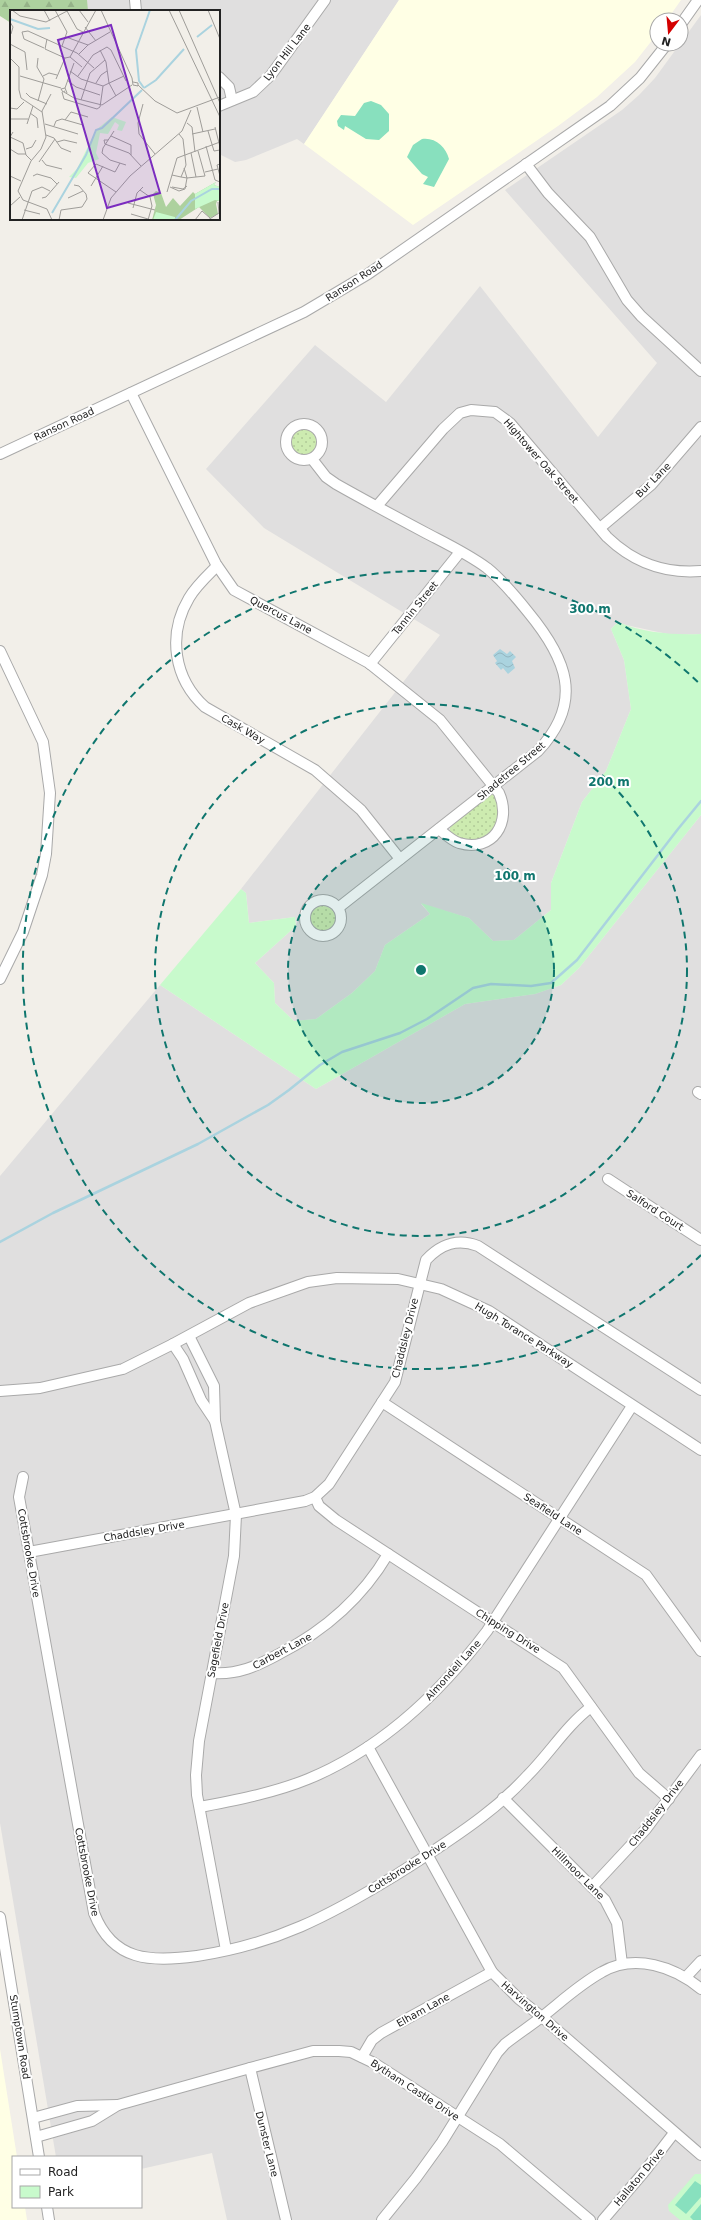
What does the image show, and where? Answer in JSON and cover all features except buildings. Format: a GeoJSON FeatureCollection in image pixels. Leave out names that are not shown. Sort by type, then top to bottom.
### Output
{"type":"FeatureCollection","features":[{"type":"Feature","properties":{"kind":"street","name":"Lyon Hill Lane"},"geometry":{"type":"LineString","coordinates":[[220,106],[253,92],[271,75],[325,0]]}},
{"type":"Feature","properties":{"kind":"street"},"geometry":{"type":"LineString","coordinates":[[689,13],[698,0]]}},
{"type":"Feature","properties":{"kind":"street","name":"Ranson Road"},"geometry":{"type":"LineString","coordinates":[[0,454],[260,333],[329,298],[368,274],[610,106],[625,94],[661,52]]}},
{"type":"Feature","properties":{"kind":"street"},"geometry":{"type":"LineString","coordinates":[[220,78],[229,86],[232,100]]}},
{"type":"Feature","properties":{"kind":"street"},"geometry":{"type":"LineString","coordinates":[[526,164],[548,193],[586,232],[627,300],[641,316],[701,371]]}},
{"type":"Feature","properties":{"kind":"street","name":"Quercus Lane"},"geometry":{"type":"LineString","coordinates":[[131,393],[217,566],[234,590],[370,664],[440,720],[494,786],[502,799],[504,811],[500,827],[491,839],[475,844],[460,843],[439,829]]}},
{"type":"Feature","properties":{"kind":"street","name":"Hightower Oak Street"},"geometry":{"type":"LineString","coordinates":[[377,506],[453,418],[471,410],[495,412],[510,422],[622,552],[637,560],[671,571],[701,571]]}},
{"type":"Feature","properties":{"kind":"street","name":"Bur Lane"},"geometry":{"type":"LineString","coordinates":[[600,528],[651,485],[701,427]]}},
{"type":"Feature","properties":{"kind":"street","name":"Shadetree Street"},"geometry":{"type":"LineString","coordinates":[[312,459],[326,477],[336,484],[488,569],[534,618],[551,642],[559,656],[566,684],[566,696],[560,716],[546,743],[494,786],[338,908]]}},
{"type":"Feature","properties":{"kind":"street","name":"Tannin Street"},"geometry":{"type":"LineString","coordinates":[[370,664],[460,552]]}},
{"type":"Feature","properties":{"kind":"street","name":"Cask Way"},"geometry":{"type":"LineString","coordinates":[[217,566],[196,587],[183,608],[180,620],[176,643],[178,663],[187,686],[194,697],[205,706],[315,770],[361,810],[400,859]]}},
{"type":"Feature","properties":{"kind":"street"},"geometry":{"type":"LineString","coordinates":[[0,651],[43,742],[50,793],[46,854],[42,876],[23,932],[0,979]]}},
{"type":"Feature","properties":{"kind":"street","name":"Salford Court"},"geometry":{"type":"LineString","coordinates":[[608,1179],[701,1240]]}},
{"type":"Feature","properties":{"kind":"street","name":"Chaddsley Drive"},"geometry":{"type":"LineString","coordinates":[[29,1552],[236,1515],[305,1501],[315,1497],[329,1484],[382,1402],[398,1373],[419,1283],[426,1260],[435,1250],[458,1242],[467,1242],[478,1246],[701,1390]]}},
{"type":"Feature","properties":{"kind":"street","name":"Hugh Torance Parkway"},"geometry":{"type":"LineString","coordinates":[[0,1396],[5,1392],[106,1374],[123,1369],[174,1344],[249,1302],[308,1282],[337,1278],[368,1277],[419,1283],[442,1289],[489,1311],[701,1450]]}},
{"type":"Feature","properties":{"kind":"street","name":"Sagefield Drive"},"geometry":{"type":"LineString","coordinates":[[189,1336],[214,1386],[215,1421],[236,1515],[234,1556],[197,1758],[196,1775],[200,1807],[226,1950]]}},
{"type":"Feature","properties":{"kind":"street"},"geometry":{"type":"LineString","coordinates":[[174,1344],[183,1359],[201,1400],[215,1421]]}},
{"type":"Feature","properties":{"kind":"street","name":"Seafield Lane"},"geometry":{"type":"LineString","coordinates":[[382,1402],[646,1575],[701,1651]]}},
{"type":"Feature","properties":{"kind":"street","name":"Almondell Lane"},"geometry":{"type":"LineString","coordinates":[[200,1807],[262,1794],[308,1779],[368,1747],[425,1702],[468,1657],[493,1622],[559,1517],[632,1406]]}},
{"type":"Feature","properties":{"kind":"street","name":"Cottsbrooke Drive"},"geometry":{"type":"LineString","coordinates":[[23,1477],[19,1497],[94,1913],[99,1926],[114,1944],[140,1958],[189,1957],[259,1942],[303,1927],[365,1894],[484,1816],[528,1775],[574,1721],[591,1707]]}},
{"type":"Feature","properties":{"kind":"street","name":"Chipping Drive"},"geometry":{"type":"LineString","coordinates":[[315,1497],[320,1506],[328,1515],[563,1668],[639,1773],[669,1799]]}},
{"type":"Feature","properties":{"kind":"street","name":"Carbert Lane"},"geometry":{"type":"LineString","coordinates":[[212,1673],[225,1674],[250,1668],[309,1639],[356,1598],[388,1554]]}},
{"type":"Feature","properties":{"kind":"street","name":"Harvington Drive"},"geometry":{"type":"LineString","coordinates":[[368,1747],[492,1972],[520,2000],[542,2017],[701,2156]]}},
{"type":"Feature","properties":{"kind":"street","name":"Chaddsley Drive"},"geometry":{"type":"LineString","coordinates":[[592,1887],[646,1830],[701,1755]]}},
{"type":"Feature","properties":{"kind":"street","name":"Hillmoor Lane"},"geometry":{"type":"LineString","coordinates":[[503,1798],[592,1887],[612,1910],[618,1930],[622,1964]]}},
{"type":"Feature","properties":{"kind":"street","name":"Stumptown Road"},"geometry":{"type":"LineString","coordinates":[[0,1916],[39,2156]]}},
{"type":"Feature","properties":{"kind":"street"},"geometry":{"type":"LineString","coordinates":[[686,1977],[701,1961]]}},
{"type":"Feature","properties":{"kind":"street"},"geometry":{"type":"LineString","coordinates":[[382,2220],[416,2178],[457,2117],[497,2053],[505,2044],[542,2017],[571,1993],[602,1971],[622,1964],[642,1963],[658,1965],[686,1977],[701,1990]]}},
{"type":"Feature","properties":{"kind":"street","name":"Elham Lane"},"geometry":{"type":"LineString","coordinates":[[362,2057],[372,2040],[381,2033],[492,1972]]}},
{"type":"Feature","properties":{"kind":"street","name":"Bytham Castle Drive"},"geometry":{"type":"LineString","coordinates":[[33,2118],[77,2106],[118,2105],[319,2050],[351,2052],[362,2057],[500,2144],[590,2220]]}},
{"type":"Feature","properties":{"kind":"street","name":"Dunster Lane"},"geometry":{"type":"LineString","coordinates":[[250,2068],[286,2220]]}},
{"type":"Feature","properties":{"kind":"street","name":"Bytham Castle Drive"},"geometry":{"type":"LineString","coordinates":[[36,2137],[92,2121],[118,2105]]}},
{"type":"Feature","properties":{"kind":"street","name":"Hallaton Drive"},"geometry":{"type":"LineString","coordinates":[[603,2220],[644,2172],[674,2133]]}},
{"type":"Feature","properties":{"kind":"street"},"geometry":{"type":"LineString","coordinates":[[47,2208],[49,2220]]}},
{"type":"Feature","properties":{"kind":"shaded area"},"geometry":{"type":"Polygon","coordinates":[[[61,0],[399,0],[304,144],[297,139],[246,160],[235,162],[220,154],[220,10],[61,10],[61,0]]]}},
{"type":"Feature","properties":{"kind":"shaded area"},"geometry":{"type":"Polygon","coordinates":[[[399,0],[681,0],[673,12],[649,12],[649,44],[635,62],[597,97],[558,126],[413,225],[304,144],[399,0]]]}},
{"type":"Feature","properties":{"kind":"shaded area"},"geometry":{"type":"Polygon","coordinates":[[[701,15],[701,634],[672,635],[618,622],[611,629],[624,660],[631,709],[606,771],[582,802],[551,883],[551,910],[514,940],[493,941],[469,918],[421,904],[430,914],[385,945],[375,971],[352,993],[316,1019],[294,1021],[275,1003],[274,983],[255,963],[296,926],[295,917],[249,923],[246,893],[241,889],[440,635],[264,528],[206,469],[315,345],[386,402],[480,286],[598,437],[657,363],[505,190],[622,110],[655,78],[674,52],[689,52],[689,31],[701,15]]]}},
{"type":"Feature","properties":{"kind":"shaded area"},"geometry":{"type":"Polygon","coordinates":[[[701,815],[701,2220],[227,2220],[212,2153],[142,2169],[142,2156],[56,2156],[0,1823],[0,1176],[160,985],[316,1089],[465,1004],[535,994],[561,985],[579,968],[701,815]]]}},
{"type":"Feature","properties":{"kind":"shaded area"},"geometry":{"type":"Polygon","coordinates":[[[0,2049],[17,2156],[12,2156],[12,2208],[25,2208],[27,2220],[0,2220],[0,2049]]]}},
{"type":"Feature","properties":{"kind":"green space"},"geometry":{"type":"Polygon","coordinates":[[[0,0],[87,0],[88,10],[10,10],[10,22],[0,16],[0,0]]]}},
{"type":"Feature","properties":{"kind":"green space"},"geometry":{"type":"Polygon","coordinates":[[[371,101],[381,105],[389,114],[389,131],[379,140],[366,139],[345,126],[344,130],[338,126],[337,121],[341,115],[355,116],[364,103],[371,101]]]}},
{"type":"Feature","properties":{"kind":"green space"},"geometry":{"type":"Polygon","coordinates":[[[422,139],[435,141],[443,147],[449,159],[434,187],[423,184],[428,177],[422,174],[407,157],[413,145],[422,139]]]}},
{"type":"Feature","properties":{"kind":"green space"},"geometry":{"type":"Polygon","coordinates":[[[304,428],[314,432],[318,442],[314,452],[304,456],[294,452],[290,442],[294,432],[304,428]]]}},
{"type":"Feature","properties":{"kind":"green space"},"geometry":{"type":"Polygon","coordinates":[[[618,622],[648,631],[701,634],[701,815],[579,968],[561,985],[535,994],[465,1004],[316,1089],[160,985],[241,889],[246,893],[249,923],[295,917],[296,926],[255,963],[274,983],[275,1003],[294,1021],[316,1019],[352,993],[375,971],[385,945],[430,914],[421,903],[469,918],[493,941],[514,940],[551,910],[551,883],[582,802],[606,771],[631,709],[624,660],[611,629],[618,622]]]}},
{"type":"Feature","properties":{"kind":"green space"},"geometry":{"type":"Polygon","coordinates":[[[490,794],[495,795],[498,807],[498,818],[495,827],[490,834],[482,838],[472,839],[462,838],[450,833],[450,826],[490,794]]]}},
{"type":"Feature","properties":{"kind":"green space"},"geometry":{"type":"Polygon","coordinates":[[[323,906],[332,910],[336,919],[332,928],[323,932],[314,928],[310,919],[314,910],[323,906]]]}},
{"type":"Feature","properties":{"kind":"green space"},"geometry":{"type":"Polygon","coordinates":[[[695,2174],[701,2174],[701,2220],[680,2220],[669,2211],[668,2205],[695,2174]]]}},
{"type":"Feature","properties":{"kind":"green space"},"geometry":{"type":"Polygon","coordinates":[[[695,2181],[701,2185],[701,2197],[686,2214],[675,2205],[695,2181]]]}},
{"type":"Feature","properties":{"kind":"green space"},"geometry":{"type":"Polygon","coordinates":[[[701,2204],[701,2220],[693,2220],[690,2217],[701,2204]]]}},
{"type":"Feature","properties":{"kind":"water"},"geometry":{"type":"Polygon","coordinates":[[[500,649],[507,654],[510,651],[516,657],[512,661],[515,668],[508,674],[503,668],[501,670],[495,663],[497,661],[493,655],[500,649]]]}},
{"type":"Feature","properties":{"kind":"waterway"},"geometry":{"type":"LineString","coordinates":[[0,1242],[53,1213],[198,1144],[268,1105],[320,1065],[342,1052],[400,1033],[427,1019],[473,988],[491,984],[531,986],[551,983],[577,960],[701,801]]}}]}
